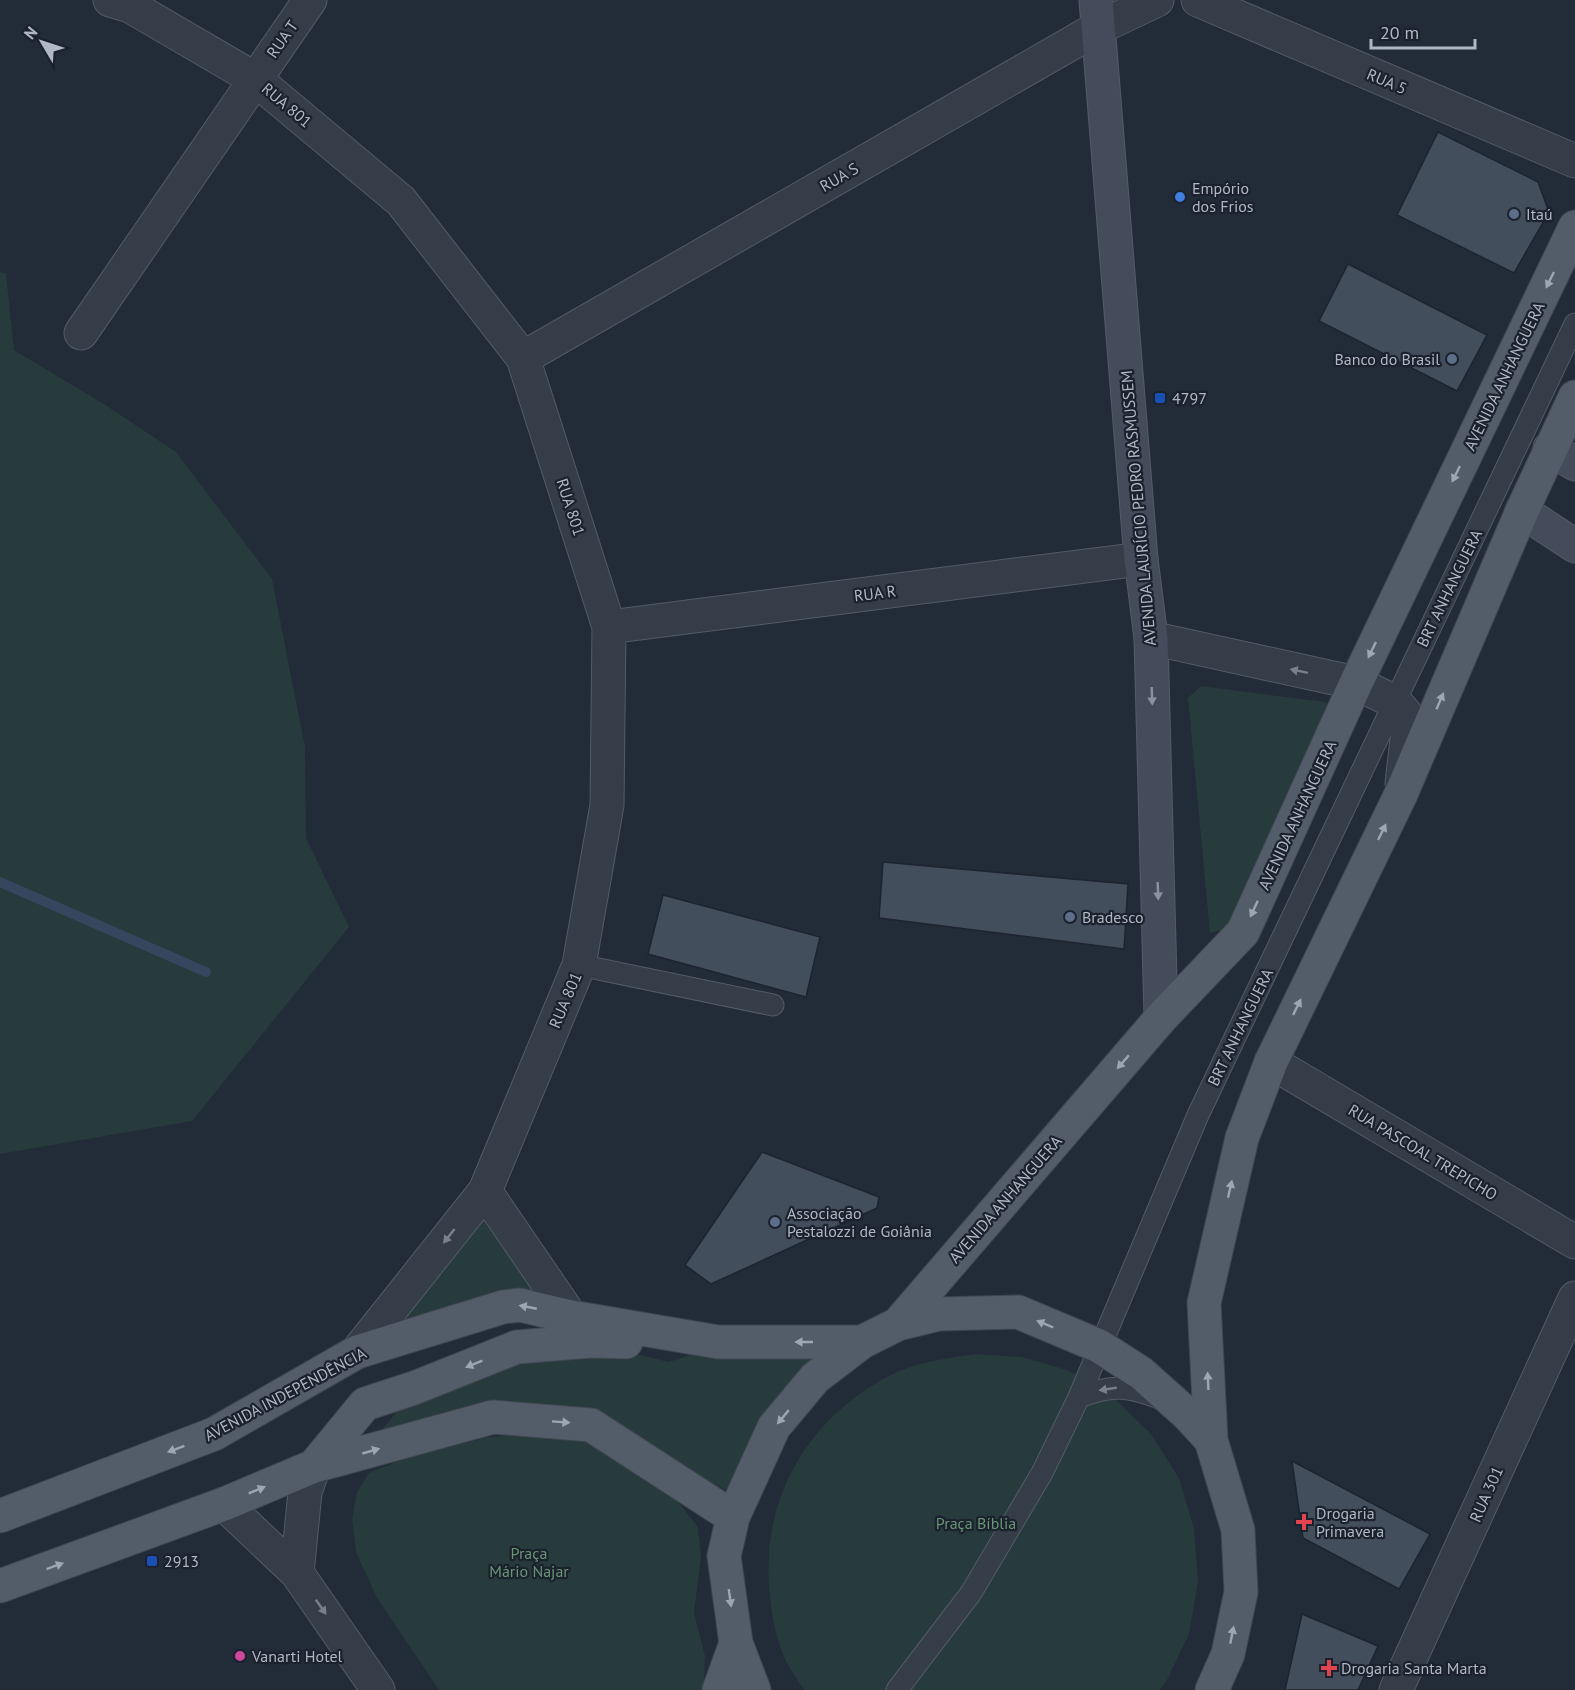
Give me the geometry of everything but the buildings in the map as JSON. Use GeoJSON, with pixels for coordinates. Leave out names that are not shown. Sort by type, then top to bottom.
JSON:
{"type":"FeatureCollection","features":[{"type":"Feature","properties":{"kind":"main road","name":"AVENIDA ANHANGUERA"},"geometry":{"type":"LineString","coordinates":[[898,1324],[1161,1018],[1243,932],[1356,683],[1575,227]]}},
{"type":"Feature","properties":{"kind":"main road"},"geometry":{"type":"LineString","coordinates":[[1212,1690],[1228,1654],[1241,1592],[1238,1530],[1211,1440],[1204,1304],[1242,1138],[1271,1062],[1401,794],[1522,511],[1563,456],[1575,397]]}},
{"type":"Feature","properties":{"kind":"main road","name":"AVENIDA INDEPENDÊNCIA"},"geometry":{"type":"LineString","coordinates":[[0,1516],[214,1434],[357,1352],[503,1307],[520,1305],[571,1317],[718,1342],[862,1342]]}},
{"type":"Feature","properties":{"kind":"main road"},"geometry":{"type":"LineString","coordinates":[[754,1690],[736,1643],[724,1556],[733,1517],[774,1427],[815,1378],[862,1342],[898,1324],[939,1314],[1018,1312],[1099,1346],[1141,1373],[1211,1440]]}},
{"type":"Feature","properties":{"kind":"main road"},"geometry":{"type":"LineString","coordinates":[[314,1466],[365,1404],[414,1388],[517,1347],[591,1341],[718,1342]]}},
{"type":"Feature","properties":{"kind":"main road"},"geometry":{"type":"LineString","coordinates":[[0,1586],[224,1504],[314,1466],[493,1417],[591,1425],[733,1517]]}},
{"type":"Feature","properties":{"kind":"main road"},"geometry":{"type":"LineString","coordinates":[[719,1690],[736,1643]]}},
{"type":"Feature","properties":{"kind":"street","name":"RUA 801"},"geometry":{"type":"LineString","coordinates":[[110,0],[130,6],[255,79],[400,201],[523,358],[609,627],[607,805],[579,965],[485,1191],[357,1352]]}},
{"type":"Feature","properties":{"kind":"street","name":"RUA T"},"geometry":{"type":"LineString","coordinates":[[81,333],[310,0]]}},
{"type":"Feature","properties":{"kind":"street","name":"RUA S"},"geometry":{"type":"LineString","coordinates":[[523,358],[1097,14],[1157,0]]}},
{"type":"Feature","properties":{"kind":"street","name":"RUA 5"},"geometry":{"type":"LineString","coordinates":[[1198,0],[1575,161]]}},
{"type":"Feature","properties":{"kind":"street","name":"AVENIDA LAURÍCIO PEDRO RASMUSSEM"},"geometry":{"type":"LineString","coordinates":[[1097,14],[1141,559],[1150,638],[1161,1018]]}},
{"type":"Feature","properties":{"kind":"street"},"geometry":{"type":"LineString","coordinates":[[1522,511],[1575,546]]}},
{"type":"Feature","properties":{"kind":"street","name":"RUA R"},"geometry":{"type":"LineString","coordinates":[[609,627],[1141,559]]}},
{"type":"Feature","properties":{"kind":"street"},"geometry":{"type":"LineString","coordinates":[[1150,638],[1356,683],[1395,702],[1406,712],[1408,731],[1401,794]]}},
{"type":"Feature","properties":{"kind":"street","name":"RUA PASCOAL TREPICHO"},"geometry":{"type":"LineString","coordinates":[[1271,1062],[1575,1242]]}},
{"type":"Feature","properties":{"kind":"street"},"geometry":{"type":"LineString","coordinates":[[485,1191],[571,1317]]}},
{"type":"Feature","properties":{"kind":"street","name":"RUA 301"},"geometry":{"type":"LineString","coordinates":[[1396,1690],[1575,1298]]}},
{"type":"Feature","properties":{"kind":"street"},"geometry":{"type":"LineString","coordinates":[[297,1573],[305,1492],[314,1466]]}},
{"type":"Feature","properties":{"kind":"street"},"geometry":{"type":"LineString","coordinates":[[224,1504],[297,1573],[378,1690]]}},
{"type":"Feature","properties":{"kind":"lane","name":"BRT ANHANGUERA"},"geometry":{"type":"LineString","coordinates":[[897,1690],[971,1593],[1042,1473],[1079,1397],[1198,1115],[1575,324]]}},
{"type":"Feature","properties":{"kind":"lane","name":"BRT ANHANGUERA"},"geometry":{"type":"LineString","coordinates":[[1562,351],[1575,330]]}},
{"type":"Feature","properties":{"kind":"lane"},"geometry":{"type":"LineString","coordinates":[[579,965],[773,1005]]}},
{"type":"Feature","properties":{"kind":"lane"},"geometry":{"type":"LineString","coordinates":[[1079,1397],[1094,1391],[1117,1387],[1139,1391],[1177,1405]]}},
{"type":"Feature","properties":{"kind":"green space"},"geometry":{"type":"Polygon","coordinates":[[[0,272],[6,273],[14,350],[104,404],[176,452],[272,579],[305,747],[306,838],[349,927],[192,1121],[0,1154],[0,272]]]}},
{"type":"Feature","properties":{"kind":"green space"},"geometry":{"type":"Polygon","coordinates":[[[1201,686],[1325,702],[1332,708],[1237,910],[1225,929],[1210,933],[1188,698],[1201,686]]]}},
{"type":"Feature","properties":{"kind":"green space"},"geometry":{"type":"Polygon","coordinates":[[[485,1211],[542,1290],[511,1293],[378,1339],[485,1211]]]}},
{"type":"Feature","properties":{"kind":"green space"},"geometry":{"type":"Polygon","coordinates":[[[590,1343],[669,1362],[720,1345],[858,1344],[732,1493],[594,1422],[368,1447],[412,1393],[590,1343]]]}},
{"type":"Feature","properties":{"kind":"green space","name":"Praça Bíblia"},"geometry":{"type":"Polygon","coordinates":[[[975,1354],[1022,1357],[1067,1370],[1098,1385],[1151,1434],[1179,1478],[1194,1529],[1198,1582],[1189,1634],[1160,1690],[804,1690],[787,1663],[780,1647],[774,1622],[768,1563],[772,1530],[780,1499],[792,1470],[809,1443],[830,1419],[883,1379],[916,1365],[975,1354]]]}},
{"type":"Feature","properties":{"kind":"green space","name":"Praça Mário Najar"},"geometry":{"type":"Polygon","coordinates":[[[587,1436],[671,1493],[698,1527],[701,1557],[694,1613],[705,1656],[704,1685],[701,1690],[439,1690],[377,1598],[356,1552],[352,1518],[357,1492],[369,1473],[401,1460],[488,1437],[587,1436]]]}},
{"type":"Feature","properties":{"kind":"waterway"},"geometry":{"type":"LineString","coordinates":[[0,882],[206,972]]}},
{"type":"Feature","properties":{"kind":"place","name":"Empório dos Frios"},"geometry":{"type":"Point","coordinates":[1180,197]}},
{"type":"Feature","properties":{"kind":"place","name":"Itaú"},"geometry":{"type":"Point","coordinates":[1514,214]}},
{"type":"Feature","properties":{"kind":"place","name":"Banco do Brasil"},"geometry":{"type":"Point","coordinates":[1452,359]}},
{"type":"Feature","properties":{"kind":"place","name":"4797"},"geometry":{"type":"Point","coordinates":[1160,398]}},
{"type":"Feature","properties":{"kind":"place","name":"Bradesco"},"geometry":{"type":"Point","coordinates":[1070,917]}},
{"type":"Feature","properties":{"kind":"place","name":"Associação Pestalozzi de Goiânia"},"geometry":{"type":"Point","coordinates":[775,1222]}},
{"type":"Feature","properties":{"kind":"place","name":"Drogaria Primavera"},"geometry":{"type":"Point","coordinates":[1304,1522]}},
{"type":"Feature","properties":{"kind":"place","name":"2913"},"geometry":{"type":"Point","coordinates":[152,1561]}},
{"type":"Feature","properties":{"kind":"place","name":"Vanarti Hotel"},"geometry":{"type":"Point","coordinates":[240,1656]}},
{"type":"Feature","properties":{"kind":"place","name":"Drogaria Santa Marta"},"geometry":{"type":"Point","coordinates":[1329,1668]}}]}
